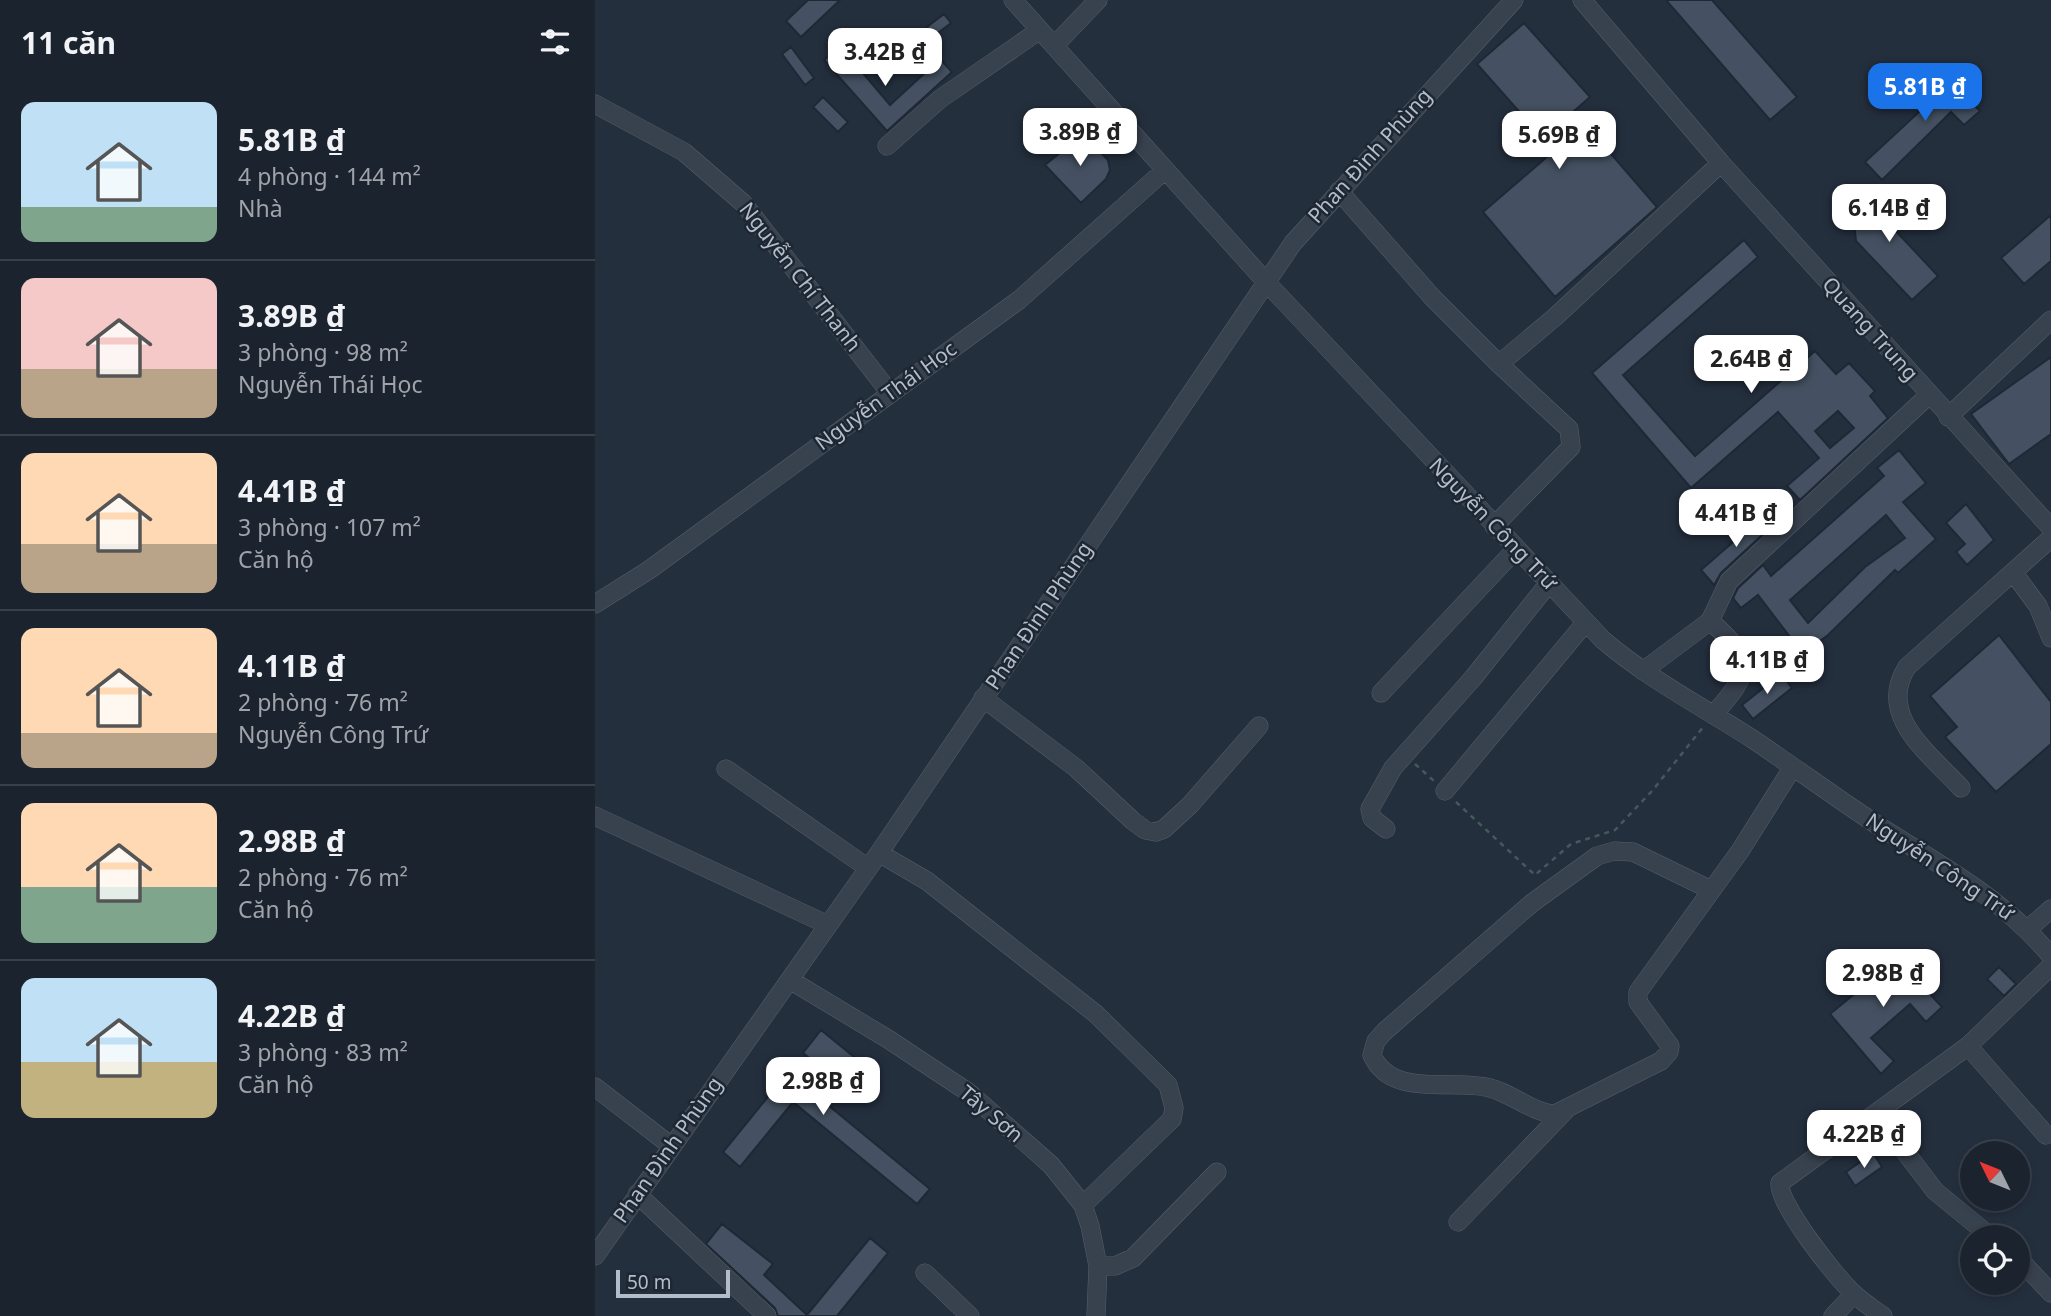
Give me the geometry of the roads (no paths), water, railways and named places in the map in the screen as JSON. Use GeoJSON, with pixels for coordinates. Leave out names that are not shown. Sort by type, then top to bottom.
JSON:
{"type":"FeatureCollection","features":[{"type":"Feature","properties":{"kind":"street","name":"Nguyễn Công Trứ"},"geometry":{"type":"LineString","coordinates":[[1013,0],[1266,282],[1586,622],[1643,671],[1987,893],[2028,929],[2051,956]]}},
{"type":"Feature","properties":{"kind":"street"},"geometry":{"type":"LineString","coordinates":[[1054,46],[1098,0]]}},
{"type":"Feature","properties":{"kind":"street","name":"Phan Đình Phùng"},"geometry":{"type":"LineString","coordinates":[[597,1247],[879,853],[1293,243],[1514,0]]}},
{"type":"Feature","properties":{"kind":"street","name":"Quang Trung"},"geometry":{"type":"LineString","coordinates":[[1582,0],[1721,163],[2051,528]]}},
{"type":"Feature","properties":{"kind":"street"},"geometry":{"type":"LineString","coordinates":[[887,146],[940,99],[1040,30]]}},
{"type":"Feature","properties":{"kind":"street","name":"Nguyễn Chí Thanh"},"geometry":{"type":"LineString","coordinates":[[595,104],[684,152],[743,203],[890,393]]}},
{"type":"Feature","properties":{"kind":"street"},"geometry":{"type":"LineString","coordinates":[[1499,364],[1555,317],[1721,163]]}},
{"type":"Feature","properties":{"kind":"street","name":"Nguyễn Thái Học"},"geometry":{"type":"LineString","coordinates":[[595,604],[649,570],[1019,300],[1164,171]]}},
{"type":"Feature","properties":{"kind":"street"},"geometry":{"type":"LineString","coordinates":[[1339,191],[1432,296],[1499,364],[1569,429],[1571,447],[1494,526]]}},
{"type":"Feature","properties":{"kind":"street"},"geometry":{"type":"LineString","coordinates":[[1948,417],[2051,320]]}},
{"type":"Feature","properties":{"kind":"street"},"geometry":{"type":"LineString","coordinates":[[1643,671],[1710,621],[1729,581],[1929,395]]}},
{"type":"Feature","properties":{"kind":"street"},"geometry":{"type":"LineString","coordinates":[[1961,788],[1906,726],[1896,703],[1898,682],[1907,667],[2051,538]]}},
{"type":"Feature","properties":{"kind":"street"},"geometry":{"type":"LineString","coordinates":[[1381,693],[1516,549]]}},
{"type":"Feature","properties":{"kind":"street"},"geometry":{"type":"LineString","coordinates":[[2013,572],[2038,606],[2051,638]]}},
{"type":"Feature","properties":{"kind":"street"},"geometry":{"type":"LineString","coordinates":[[1386,829],[1372,818],[1370,809],[1393,768],[1473,678],[1549,583]]}},
{"type":"Feature","properties":{"kind":"street"},"geometry":{"type":"LineString","coordinates":[[1710,621],[1731,640],[1742,655],[1742,675],[1735,690],[1713,715]]}},
{"type":"Feature","properties":{"kind":"street"},"geometry":{"type":"LineString","coordinates":[[1444,791],[1586,622]]}},
{"type":"Feature","properties":{"kind":"street"},"geometry":{"type":"LineString","coordinates":[[983,698],[1076,768],[1132,821],[1146,830],[1156,832],[1164,829],[1190,805],[1259,726]]}},
{"type":"Feature","properties":{"kind":"street"},"geometry":{"type":"LineString","coordinates":[[1458,1222],[1565,1111],[1661,1061],[1669,1052],[1667,1040],[1638,1002],[1638,992],[1740,851],[1793,767]]}},
{"type":"Feature","properties":{"kind":"street"},"geometry":{"type":"LineString","coordinates":[[726,769],[868,868]]}},
{"type":"Feature","properties":{"kind":"street"},"geometry":{"type":"LineString","coordinates":[[595,816],[828,925]]}},
{"type":"Feature","properties":{"kind":"street"},"geometry":{"type":"LineString","coordinates":[[1565,1111],[1542,1114],[1511,1094],[1486,1087],[1400,1080],[1376,1065],[1371,1055],[1376,1041],[1385,1031],[1532,903],[1597,856],[1614,850],[1633,852],[1711,890]]}},
{"type":"Feature","properties":{"kind":"street"},"geometry":{"type":"LineString","coordinates":[[879,853],[927,881],[1072,994],[1168,1085],[1174,1108],[1172,1119],[1083,1205]]}},
{"type":"Feature","properties":{"kind":"street"},"geometry":{"type":"LineString","coordinates":[[2028,929],[2051,909]]}},
{"type":"Feature","properties":{"kind":"street"},"geometry":{"type":"LineString","coordinates":[[1882,1316],[1854,1294],[1798,1223],[1779,1186],[1782,1181],[1877,1115],[1968,1046],[2051,966]]}},
{"type":"Feature","properties":{"kind":"street","name":"Tây Sơn"},"geometry":{"type":"LineString","coordinates":[[790,980],[888,1039],[968,1093],[1051,1165],[1083,1205],[1097,1251],[1096,1316]]}},
{"type":"Feature","properties":{"kind":"street"},"geometry":{"type":"LineString","coordinates":[[1968,1046],[2046,1135]]}},
{"type":"Feature","properties":{"kind":"street"},"geometry":{"type":"LineString","coordinates":[[595,1087],[670,1145]]}},
{"type":"Feature","properties":{"kind":"street"},"geometry":{"type":"LineString","coordinates":[[1877,1115],[1935,1191],[1976,1225]]}},
{"type":"Feature","properties":{"kind":"street"},"geometry":{"type":"LineString","coordinates":[[1098,1266],[1115,1266],[1133,1258],[1217,1172]]}},
{"type":"Feature","properties":{"kind":"street"},"geometry":{"type":"LineString","coordinates":[[637,1194],[767,1316]]}},
{"type":"Feature","properties":{"kind":"street"},"geometry":{"type":"LineString","coordinates":[[2030,1271],[2051,1293]]}},
{"type":"Feature","properties":{"kind":"street"},"geometry":{"type":"LineString","coordinates":[[925,1273],[970,1316]]}},
{"type":"Feature","properties":{"kind":"street"},"geometry":{"type":"LineString","coordinates":[[1833,1316],[1854,1294]]}}]}
